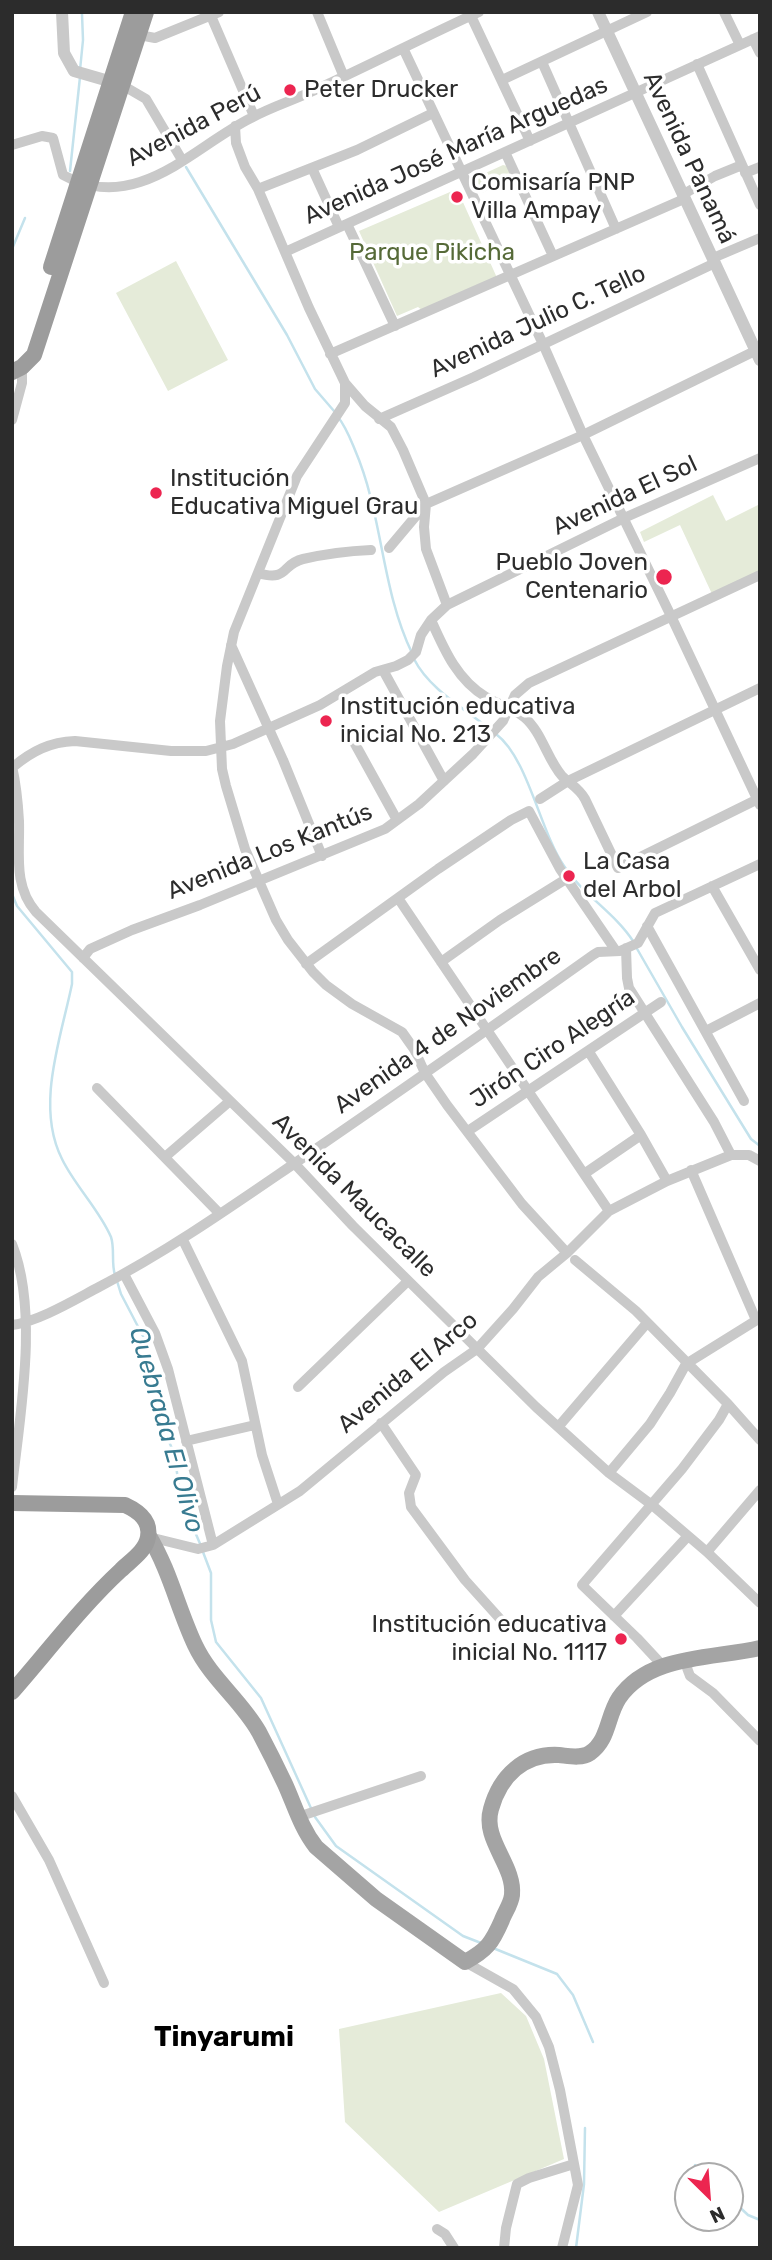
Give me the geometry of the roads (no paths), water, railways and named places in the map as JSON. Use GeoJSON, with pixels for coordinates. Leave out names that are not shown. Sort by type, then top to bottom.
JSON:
{"type":"FeatureCollection","features":[{"type":"Feature","properties":{"kind":"highway"},"geometry":{"type":"LineString","coordinates":[[133,12],[133,33]]}},
{"type":"Feature","properties":{"kind":"highway"},"geometry":{"type":"LineString","coordinates":[[17,370],[34,355],[82,185],[133,33],[146,12]]}},
{"type":"Feature","properties":{"kind":"highway"},"geometry":{"type":"LineString","coordinates":[[12,1503],[125,1505],[139,1512],[147,1524],[149,1536],[144,1548],[102,1587],[12,1692]]}},
{"type":"Feature","properties":{"kind":"main road"},"geometry":{"type":"LineString","coordinates":[[149,1536],[167,1573],[195,1645],[220,1685],[240,1703],[259,1732],[308,1837],[322,1855],[393,1911],[465,1962],[489,1945],[511,1899],[510,1875],[494,1840],[489,1819],[494,1801],[508,1775],[524,1761],[536,1757],[583,1757],[591,1752],[603,1738],[611,1714],[624,1692],[645,1674],[663,1666],[689,1660],[760,1648]]}},
{"type":"Feature","properties":{"kind":"street"},"geometry":{"type":"LineString","coordinates":[[62,12],[64,53],[74,71],[116,83],[146,99],[182,160]]}},
{"type":"Feature","properties":{"kind":"street"},"geometry":{"type":"LineString","coordinates":[[317,12],[344,76]]}},
{"type":"Feature","properties":{"kind":"street","name":"Avenida Panamá"},"geometry":{"type":"LineString","coordinates":[[598,12],[758,353]]}},
{"type":"Feature","properties":{"kind":"street"},"geometry":{"type":"LineString","coordinates":[[502,80],[647,12]]}},
{"type":"Feature","properties":{"kind":"street"},"geometry":{"type":"LineString","coordinates":[[724,12],[740,45]]}},
{"type":"Feature","properties":{"kind":"street"},"geometry":{"type":"LineString","coordinates":[[133,33],[155,38],[215,14],[254,116]]}},
{"type":"Feature","properties":{"kind":"street"},"geometry":{"type":"LineString","coordinates":[[475,14],[530,141]]}},
{"type":"Feature","properties":{"kind":"street","name":"Avenida Perú"},"geometry":{"type":"LineString","coordinates":[[82,185],[120,186],[139,182],[182,160],[254,116],[475,14]]}},
{"type":"Feature","properties":{"kind":"street"},"geometry":{"type":"LineString","coordinates":[[756,37],[760,53]]}},
{"type":"Feature","properties":{"kind":"street","name":"Avenida José María Arguedas"},"geometry":{"type":"LineString","coordinates":[[285,252],[756,37]]}},
{"type":"Feature","properties":{"kind":"street"},"geometry":{"type":"LineString","coordinates":[[402,48],[543,344],[583,435],[759,801],[618,868],[585,799],[578,788],[556,767],[527,719],[477,691],[460,674],[448,657],[431,620]]}},
{"type":"Feature","properties":{"kind":"street"},"geometry":{"type":"LineString","coordinates":[[542,62],[615,229]]}},
{"type":"Feature","properties":{"kind":"street"},"geometry":{"type":"LineString","coordinates":[[697,64],[760,205]]}},
{"type":"Feature","properties":{"kind":"street"},"geometry":{"type":"LineString","coordinates":[[258,189],[357,150],[433,113]]}},
{"type":"Feature","properties":{"kind":"street"},"geometry":{"type":"LineString","coordinates":[[235,126],[234,134],[241,156],[330,354],[345,383],[379,419],[391,427],[426,504],[426,550],[447,605]]}},
{"type":"Feature","properties":{"kind":"street"},"geometry":{"type":"LineString","coordinates":[[12,145],[42,136],[53,138],[63,175],[82,185]]}},
{"type":"Feature","properties":{"kind":"street"},"geometry":{"type":"LineString","coordinates":[[505,152],[553,256]]}},
{"type":"Feature","properties":{"kind":"street"},"geometry":{"type":"LineString","coordinates":[[330,354],[615,229],[683,197],[715,176],[760,167]]}},
{"type":"Feature","properties":{"kind":"street"},"geometry":{"type":"LineString","coordinates":[[312,168],[395,326]]}},
{"type":"Feature","properties":{"kind":"street","name":"Avenida Julio C. Tello"},"geometry":{"type":"LineString","coordinates":[[379,419],[543,344],[760,237]]}},
{"type":"Feature","properties":{"kind":"street"},"geometry":{"type":"LineString","coordinates":[[389,548],[426,504],[583,435],[758,353]]}},
{"type":"Feature","properties":{"kind":"street"},"geometry":{"type":"LineString","coordinates":[[12,420],[22,383],[17,370]]}},
{"type":"Feature","properties":{"kind":"street"},"geometry":{"type":"LineString","coordinates":[[345,383],[345,403],[298,476],[231,644],[222,702],[222,769],[234,816],[259,881],[281,929],[306,964],[339,995],[402,1032],[436,1090],[522,1204],[571,1257],[647,1323],[760,1440]]}},
{"type":"Feature","properties":{"kind":"street","name":"Avenida El Sol"},"geometry":{"type":"LineString","coordinates":[[383,670],[412,656],[431,620],[447,605],[624,518],[760,457]]}},
{"type":"Feature","properties":{"kind":"street"},"geometry":{"type":"LineString","coordinates":[[258,573],[276,576],[298,560],[371,550]]}},
{"type":"Feature","properties":{"kind":"street","name":"Avenida Los Kantús"},"geometry":{"type":"LineString","coordinates":[[83,958],[90,949],[110,940],[374,835],[397,820],[444,780],[495,731],[515,695],[529,683],[760,575]]}},
{"type":"Feature","properties":{"kind":"street"},"geometry":{"type":"LineString","coordinates":[[231,644],[322,856]]}},
{"type":"Feature","properties":{"kind":"street"},"geometry":{"type":"LineString","coordinates":[[12,766],[36,750],[61,741],[172,751],[220,749],[320,705],[355,683],[383,670],[444,780]]}},
{"type":"Feature","properties":{"kind":"street"},"geometry":{"type":"LineString","coordinates":[[540,799],[568,781],[760,688]]}},
{"type":"Feature","properties":{"kind":"street"},"geometry":{"type":"LineString","coordinates":[[349,733],[397,820]]}},
{"type":"Feature","properties":{"kind":"street","name":"Avenida Maucacalle"},"geometry":{"type":"LineString","coordinates":[[12,766],[20,879],[25,898],[42,919],[294,1163],[353,1226],[477,1349],[609,1474],[652,1505],[707,1552],[760,1603]]}},
{"type":"Feature","properties":{"kind":"street"},"geometry":{"type":"LineString","coordinates":[[306,964],[497,829],[529,811],[566,879],[627,947]]}},
{"type":"Feature","properties":{"kind":"street"},"geometry":{"type":"LineString","coordinates":[[760,864],[655,913],[627,947],[626,978],[629,988],[701,1100],[731,1155],[750,1155],[760,1161]]}},
{"type":"Feature","properties":{"kind":"street"},"geometry":{"type":"LineString","coordinates":[[441,962],[500,920],[566,879]]}},
{"type":"Feature","properties":{"kind":"street"},"geometry":{"type":"LineString","coordinates":[[712,886],[760,970]]}},
{"type":"Feature","properties":{"kind":"street"},"geometry":{"type":"LineString","coordinates":[[398,898],[610,1212]]}},
{"type":"Feature","properties":{"kind":"street"},"geometry":{"type":"LineString","coordinates":[[647,926],[744,1101]]}},
{"type":"Feature","properties":{"kind":"street","name":"Avenida 4 de Noviembre"},"geometry":{"type":"LineString","coordinates":[[12,1325],[26,1322],[122,1276],[183,1240],[593,955],[627,947]]}},
{"type":"Feature","properties":{"kind":"street","name":"Jirón Ciro Alegría"},"geometry":{"type":"LineString","coordinates":[[468,1131],[661,1002]]}},
{"type":"Feature","properties":{"kind":"street"},"geometry":{"type":"LineString","coordinates":[[705,1031],[760,1003]]}},
{"type":"Feature","properties":{"kind":"street"},"geometry":{"type":"LineString","coordinates":[[589,1052],[642,1135],[667,1181]]}},
{"type":"Feature","properties":{"kind":"street"},"geometry":{"type":"LineString","coordinates":[[97,1088],[220,1214]]}},
{"type":"Feature","properties":{"kind":"street"},"geometry":{"type":"LineString","coordinates":[[165,1157],[230,1101]]}},
{"type":"Feature","properties":{"kind":"street"},"geometry":{"type":"LineString","coordinates":[[584,1174],[642,1135]]}},
{"type":"Feature","properties":{"kind":"street","name":"Avenida El Arco"},"geometry":{"type":"LineString","coordinates":[[206,1547],[300,1491],[444,1372],[477,1349],[538,1277],[571,1257],[610,1212],[667,1181],[731,1155]]}},
{"type":"Feature","properties":{"kind":"street"},"geometry":{"type":"LineString","coordinates":[[609,1474],[650,1424],[686,1364],[758,1319],[691,1170]]}},
{"type":"Feature","properties":{"kind":"street"},"geometry":{"type":"LineString","coordinates":[[183,1240],[242,1361],[262,1455],[278,1504]]}},
{"type":"Feature","properties":{"kind":"street"},"geometry":{"type":"LineString","coordinates":[[12,1244],[18,1259],[26,1322],[21,1408],[12,1487]]}},
{"type":"Feature","properties":{"kind":"street"},"geometry":{"type":"LineString","coordinates":[[122,1276],[155,1333],[164,1357],[186,1441],[206,1547],[149,1536]]}},
{"type":"Feature","properties":{"kind":"street"},"geometry":{"type":"LineString","coordinates":[[298,1388],[408,1281]]}},
{"type":"Feature","properties":{"kind":"street"},"geometry":{"type":"LineString","coordinates":[[12,1296],[24,1298]]}},
{"type":"Feature","properties":{"kind":"street"},"geometry":{"type":"LineString","coordinates":[[559,1426],[647,1323]]}},
{"type":"Feature","properties":{"kind":"street"},"geometry":{"type":"LineString","coordinates":[[663,1666],[582,1585],[652,1505],[719,1420],[728,1404]]}},
{"type":"Feature","properties":{"kind":"street"},"geometry":{"type":"LineString","coordinates":[[382,1423],[416,1475],[409,1493],[411,1507],[465,1580],[500,1620]]}},
{"type":"Feature","properties":{"kind":"street"},"geometry":{"type":"LineString","coordinates":[[186,1441],[255,1425]]}},
{"type":"Feature","properties":{"kind":"street"},"geometry":{"type":"LineString","coordinates":[[707,1552],[760,1490]]}},
{"type":"Feature","properties":{"kind":"street"},"geometry":{"type":"LineString","coordinates":[[614,1616],[688,1536]]}},
{"type":"Feature","properties":{"kind":"street"},"geometry":{"type":"LineString","coordinates":[[689,1660],[687,1668],[690,1676],[713,1693],[760,1741]]}},
{"type":"Feature","properties":{"kind":"street"},"geometry":{"type":"LineString","coordinates":[[298,1817],[421,1776]]}},
{"type":"Feature","properties":{"kind":"street"},"geometry":{"type":"LineString","coordinates":[[12,1796],[49,1860],[104,1983]]}},
{"type":"Feature","properties":{"kind":"street"},"geometry":{"type":"LineString","coordinates":[[465,1962],[513,1989],[536,2017],[549,2047],[578,2185],[562,2248]]}},
{"type":"Feature","properties":{"kind":"street"},"geometry":{"type":"LineString","coordinates":[[504,2248],[517,2185],[529,2178],[574,2164]]}},
{"type":"Feature","properties":{"kind":"street"},"geometry":{"type":"LineString","coordinates":[[437,2230],[445,2234],[454,2248]]}},
{"type":"Feature","properties":{"kind":"waterway","name":"Quebrada El Olivo"},"geometry":{"type":"LineString","coordinates":[[80,70],[82,14]]}},
{"type":"Feature","properties":{"kind":"waterway","name":"Quebrada El Olivo"},"geometry":{"type":"LineString","coordinates":[[70,171],[80,77]]}},
{"type":"Feature","properties":{"kind":"waterway"},"geometry":{"type":"LineString","coordinates":[[186,167],[287,335],[315,389],[334,411]]}},
{"type":"Feature","properties":{"kind":"waterway","name":"Quebrada El Olivo"},"geometry":{"type":"LineString","coordinates":[[12,249],[25,218]]}},
{"type":"Feature","properties":{"kind":"waterway"},"geometry":{"type":"LineString","coordinates":[[338,417],[350,437],[364,475],[394,603],[412,653]]}},
{"type":"Feature","properties":{"kind":"waterway"},"geometry":{"type":"LineString","coordinates":[[414,659],[438,689],[491,730]]}},
{"type":"Feature","properties":{"kind":"waterway"},"geometry":{"type":"LineString","coordinates":[[496,734],[517,760],[564,866],[633,941]]}},
{"type":"Feature","properties":{"kind":"waterway","name":"Quebrada El Olivo"},"geometry":{"type":"LineString","coordinates":[[12,894],[17,906],[72,972],[72,984],[53,1072],[51,1117],[54,1138],[62,1159],[111,1237],[115,1275]]}},
{"type":"Feature","properties":{"kind":"waterway"},"geometry":{"type":"LineString","coordinates":[[636,947],[751,1139],[760,1146]]}},
{"type":"Feature","properties":{"kind":"waterway","name":"Quebrada El Olivo"},"geometry":{"type":"LineString","coordinates":[[117,1281],[145,1340],[159,1419],[174,1453],[181,1499],[201,1546]]}},
{"type":"Feature","properties":{"kind":"waterway","name":"Quebrada El Olivo"},"geometry":{"type":"LineString","coordinates":[[203,1552],[211,1573],[211,1620],[216,1642],[261,1698],[315,1817],[336,1846],[463,1936],[481,1943]]}},
{"type":"Feature","properties":{"kind":"waterway","name":"Quebrada El Olivo"},"geometry":{"type":"LineString","coordinates":[[493,1948],[557,1974],[573,1995],[593,2042]]}},
{"type":"Feature","properties":{"kind":"waterway"},"geometry":{"type":"LineString","coordinates":[[576,2248],[584,2184],[585,2128]]}},
{"type":"Feature","properties":{"kind":"waterway","name":"Quebrada El Olivo"},"geometry":{"type":"LineString","coordinates":[[744,2211],[760,2220]]}},
{"type":"Feature","properties":{"kind":"place","name":"Peter Drucker"},"geometry":{"type":"Point","coordinates":[290,90]}},
{"type":"Feature","properties":{"kind":"place","name":"Comisaría PNP Villa Ampay"},"geometry":{"type":"Point","coordinates":[457,197]}},
{"type":"Feature","properties":{"kind":"place","name":"Institución Educativa Miguel Grau"},"geometry":{"type":"Point","coordinates":[156,493]}},
{"type":"Feature","properties":{"kind":"place","name":"Pueblo Joven Centenario"},"geometry":{"type":"Point","coordinates":[664,577]}},
{"type":"Feature","properties":{"kind":"place","name":"Institución educativa inicial No. 213"},"geometry":{"type":"Point","coordinates":[326,721]}},
{"type":"Feature","properties":{"kind":"place","name":"La Casa del Arbol"},"geometry":{"type":"Point","coordinates":[569,876]}},
{"type":"Feature","properties":{"kind":"place","name":"Institución educativa inicial No. 1117"},"geometry":{"type":"Point","coordinates":[621,1639]}},
{"type":"Feature","properties":{"kind":"district","name":"Tinyarumi"},"geometry":{"type":"Point","coordinates":[224,2038]}},
{"type":"Feature","properties":{"kind":"park label","name":"Parque Pikicha"},"geometry":{"type":"Point","coordinates":[432,253]}}]}
